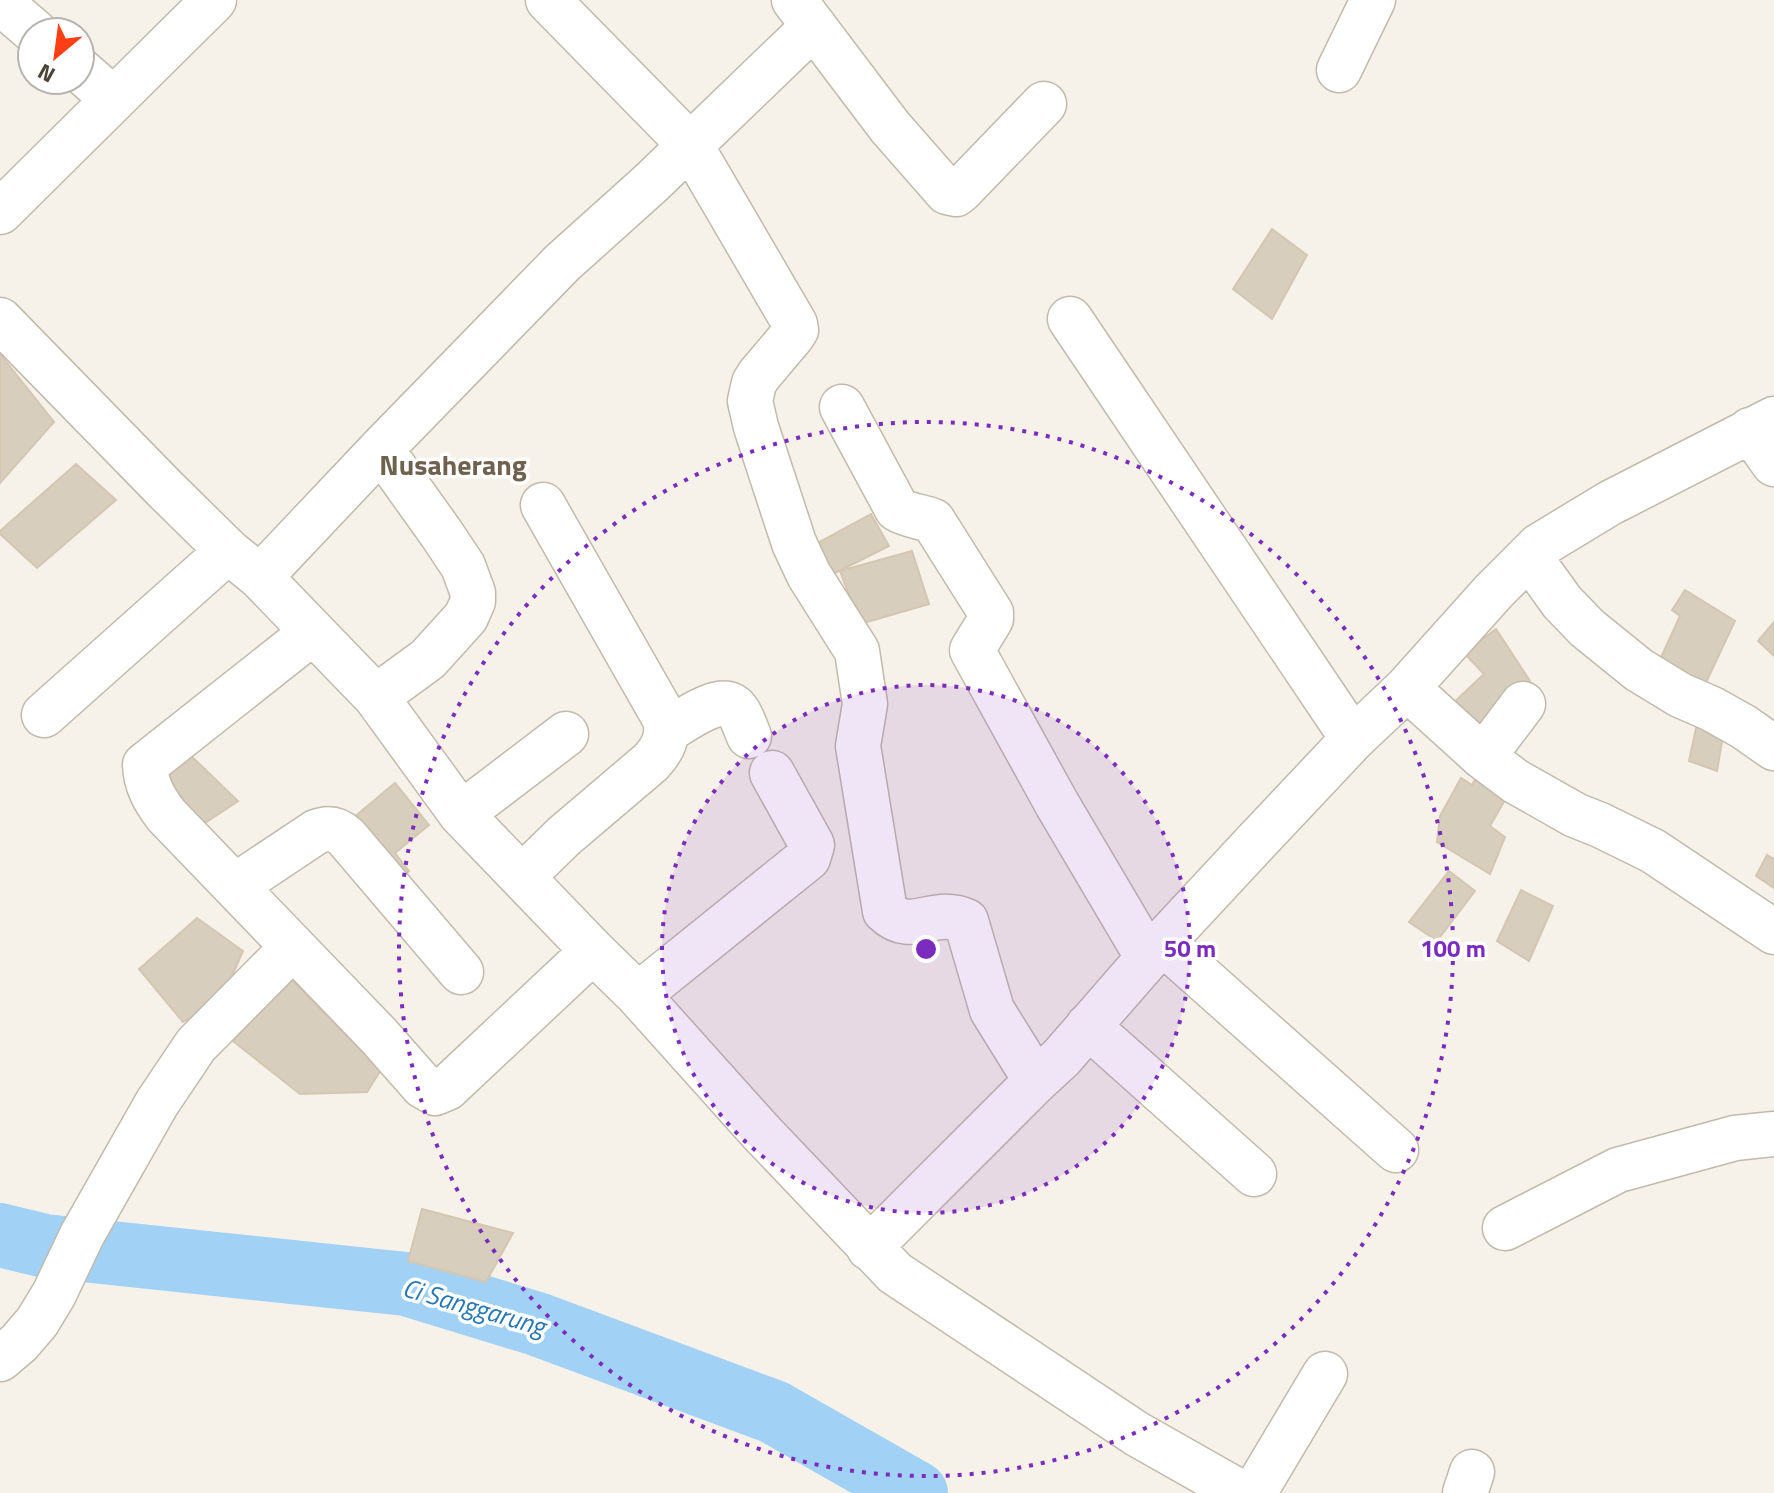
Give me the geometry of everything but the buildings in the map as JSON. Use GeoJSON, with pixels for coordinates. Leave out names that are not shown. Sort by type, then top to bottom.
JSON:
{"type":"FeatureCollection","features":[{"type":"Feature","properties":{"kind":"street"},"geometry":{"type":"LineString","coordinates":[[0,212],[214,0]]}},
{"type":"Feature","properties":{"kind":"street"},"geometry":{"type":"LineString","coordinates":[[548,0],[691,146],[795,324],[796,330],[792,336],[754,383],[750,401],[794,543],[809,575],[857,651],[865,704],[858,746],[885,911],[902,922],[944,915],[966,921],[992,1010],[1036,1081]]}},
{"type":"Feature","properties":{"kind":"street"},"geometry":{"type":"LineString","coordinates":[[1339,70],[1373,0]]}},
{"type":"Feature","properties":{"kind":"street"},"geometry":{"type":"LineString","coordinates":[[0,2],[16,16]]}},
{"type":"Feature","properties":{"kind":"street"},"geometry":{"type":"LineString","coordinates":[[44,715],[244,564],[381,449],[562,263],[691,146],[804,13],[890,127],[947,192],[956,194],[961,190],[1044,104]]}},
{"type":"Feature","properties":{"kind":"street"},"geometry":{"type":"LineString","coordinates":[[96,84],[113,99]]}},
{"type":"Feature","properties":{"kind":"street"},"geometry":{"type":"LineString","coordinates":[[1070,319],[1353,739]]}},
{"type":"Feature","properties":{"kind":"street"},"geometry":{"type":"LineString","coordinates":[[0,320],[165,489],[376,697],[461,814],[638,995],[760,1131],[895,1273],[1137,1434],[1241,1493]]}},
{"type":"Feature","properties":{"kind":"street"},"geometry":{"type":"LineString","coordinates":[[842,407],[897,509],[906,515],[933,521],[991,613],[991,619],[972,650],[1057,804],[1155,950],[1396,1150]]}},
{"type":"Feature","properties":{"kind":"street"},"geometry":{"type":"LineString","coordinates":[[869,1248],[1061,1058],[1155,950],[1539,546],[1610,503],[1766,438]]}},
{"type":"Feature","properties":{"kind":"street"},"geometry":{"type":"LineString","coordinates":[[376,697],[428,659],[466,617],[473,601],[463,566],[381,449]]}},
{"type":"Feature","properties":{"kind":"street"},"geometry":{"type":"LineString","coordinates":[[523,876],[564,836],[651,762],[659,753],[668,730],[665,719],[543,505]]}},
{"type":"Feature","properties":{"kind":"street"},"geometry":{"type":"LineString","coordinates":[[1529,556],[1562,602],[1587,628],[1639,670],[1680,695],[1744,727],[1774,748]]}},
{"type":"Feature","properties":{"kind":"street"},"geometry":{"type":"LineString","coordinates":[[313,632],[145,765],[155,800],[166,815],[379,1036],[423,1086],[435,1093],[447,1088],[593,951]]}},
{"type":"Feature","properties":{"kind":"street"},"geometry":{"type":"LineString","coordinates":[[1407,688],[1483,757],[1515,781],[1575,815],[1653,851],[1774,932]]}},
{"type":"Feature","properties":{"kind":"street"},"geometry":{"type":"LineString","coordinates":[[668,730],[718,703],[736,708],[749,736]]}},
{"type":"Feature","properties":{"kind":"street"},"geometry":{"type":"LineString","coordinates":[[1483,757],[1523,704]]}},
{"type":"Feature","properties":{"kind":"street"},"geometry":{"type":"LineString","coordinates":[[461,814],[566,734]]}},
{"type":"Feature","properties":{"kind":"street"},"geometry":{"type":"LineString","coordinates":[[638,995],[808,858],[812,845],[772,773]]}},
{"type":"Feature","properties":{"kind":"street"},"geometry":{"type":"LineString","coordinates":[[235,886],[316,832],[324,828],[336,830],[346,837],[461,972]]}},
{"type":"Feature","properties":{"kind":"street"},"geometry":{"type":"LineString","coordinates":[[0,1359],[29,1332],[54,1294],[82,1235],[157,1103],[196,1045],[293,947]]}},
{"type":"Feature","properties":{"kind":"street"},"geometry":{"type":"LineString","coordinates":[[1088,1026],[1254,1174]]}},
{"type":"Feature","properties":{"kind":"street"},"geometry":{"type":"LineString","coordinates":[[1505,1228],[1618,1170],[1735,1138],[1774,1134]]}},
{"type":"Feature","properties":{"kind":"street"},"geometry":{"type":"LineString","coordinates":[[1254,1493],[1325,1374]]}},
{"type":"Feature","properties":{"kind":"waterway","name":"Ci Sanggarung"},"geometry":{"type":"LineString","coordinates":[[0,1235],[45,1246],[406,1284],[537,1324],[774,1412],[916,1493]]}},
{"type":"Feature","properties":{"kind":"district","name":"Nusaherang"},"geometry":{"type":"Point","coordinates":[453,465]}}]}
